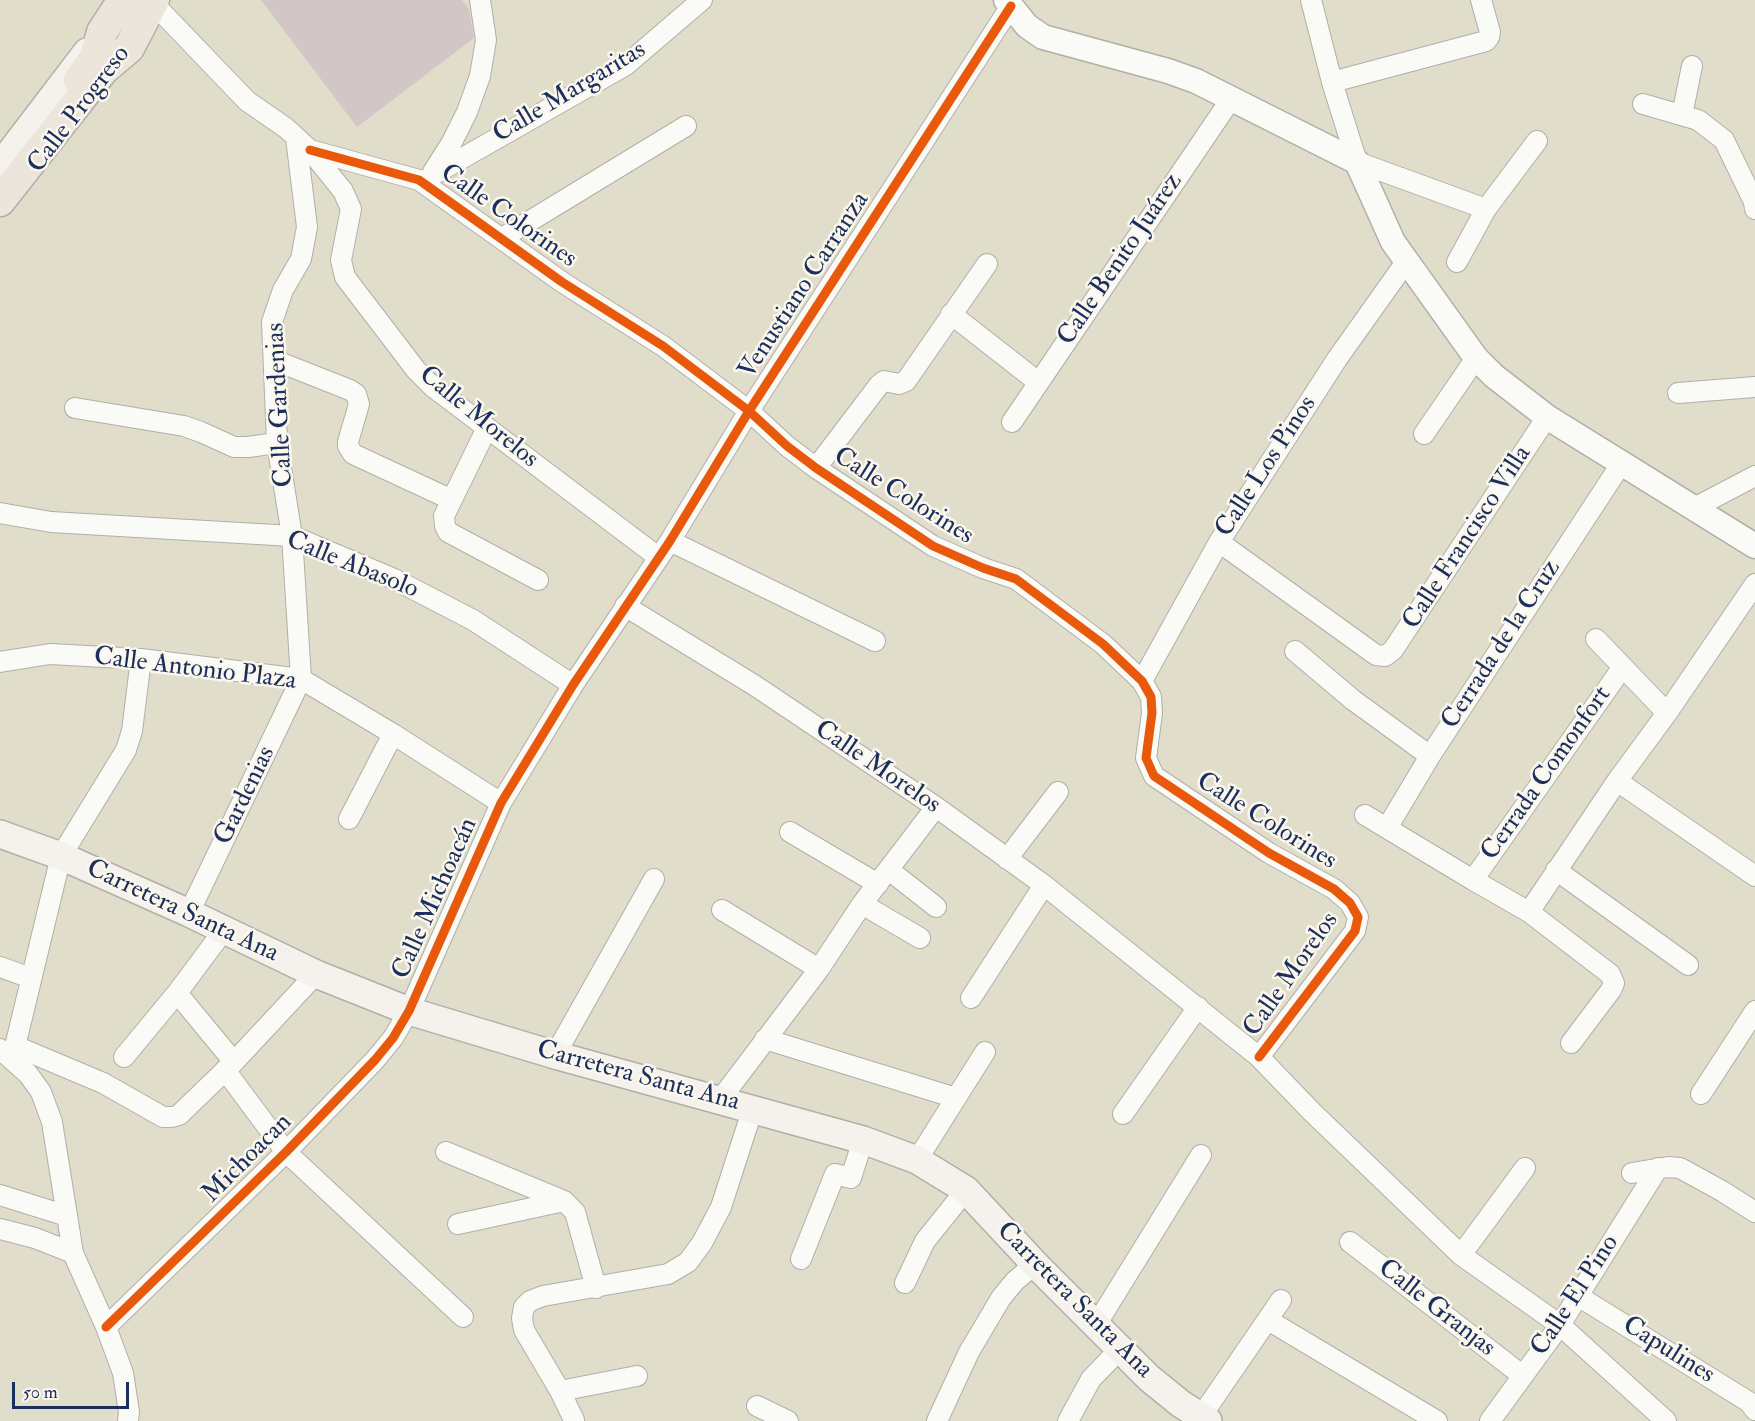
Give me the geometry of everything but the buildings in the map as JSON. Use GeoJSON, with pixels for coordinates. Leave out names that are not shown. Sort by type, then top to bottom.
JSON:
{"type":"FeatureCollection","features":[{"type":"Feature","properties":{"kind":"main road","name":"Calle Progreso"},"geometry":{"type":"LineString","coordinates":[[0,166],[102,32],[123,0]]}},
{"type":"Feature","properties":{"kind":"main road","name":"Calle Progreso"},"geometry":{"type":"LineString","coordinates":[[0,216],[115,70],[154,2]]}},
{"type":"Feature","properties":{"kind":"main road"},"geometry":{"type":"LineString","coordinates":[[0,183],[95,57],[102,32]]}},
{"type":"Feature","properties":{"kind":"main road"},"geometry":{"type":"LineString","coordinates":[[0,201],[103,70],[129,48]]}},
{"type":"Feature","properties":{"kind":"main road","name":"Carretera Santa Ana"},"geometry":{"type":"LineString","coordinates":[[0,834],[61,856],[189,913],[316,974],[409,1011],[555,1055],[863,1140],[917,1160],[966,1190],[1035,1264],[1120,1349],[1181,1404],[1202,1419]]}},
{"type":"Feature","properties":{"kind":"street"},"geometry":{"type":"LineString","coordinates":[[425,178],[457,132],[480,76],[486,40],[480,0]]}},
{"type":"Feature","properties":{"kind":"street","name":"Calle Margaritas"},"geometry":{"type":"LineString","coordinates":[[425,178],[626,65],[702,0]]}},
{"type":"Feature","properties":{"kind":"street"},"geometry":{"type":"LineString","coordinates":[[1311,0],[1332,82],[1357,162],[1393,242],[1476,358],[1494,376],[1547,417],[1755,546]]}},
{"type":"Feature","properties":{"kind":"street"},"geometry":{"type":"LineString","coordinates":[[1332,82],[1486,40],[1490,37],[1490,27],[1480,0]]}},
{"type":"Feature","properties":{"kind":"street","name":"Calle Morelos"},"geometry":{"type":"LineString","coordinates":[[154,2],[247,101],[286,128],[303,144],[343,192],[351,209],[341,260],[345,277],[416,370],[433,387],[658,557]]}},
{"type":"Feature","properties":{"kind":"street"},"geometry":{"type":"LineString","coordinates":[[1009,3],[1027,26],[1043,37],[1168,71],[1196,81],[1357,162],[1486,209]]}},
{"type":"Feature","properties":{"kind":"street","name":"Venustiano Carranza"},"geometry":{"type":"LineString","coordinates":[[501,803],[573,685],[670,541],[749,411],[1009,3]]}},
{"type":"Feature","properties":{"kind":"street"},"geometry":{"type":"LineString","coordinates":[[1682,115],[1692,66]]}},
{"type":"Feature","properties":{"kind":"street","name":"Calle Benito Juárez"},"geometry":{"type":"LineString","coordinates":[[1012,422],[1232,99]]}},
{"type":"Feature","properties":{"kind":"street"},"geometry":{"type":"LineString","coordinates":[[1642,104],[1698,120],[1724,140],[1755,202],[1755,209]]}},
{"type":"Feature","properties":{"kind":"street"},"geometry":{"type":"LineString","coordinates":[[502,238],[686,126]]}},
{"type":"Feature","properties":{"kind":"street"},"geometry":{"type":"LineString","coordinates":[[1458,262],[1486,209],[1537,141]]}},
{"type":"Feature","properties":{"kind":"street","name":"Calle Colorines"},"geometry":{"type":"LineString","coordinates":[[303,144],[425,178],[562,282],[663,346],[749,411],[787,446],[816,468],[933,546],[983,568],[1016,579],[1103,644],[1142,681],[1151,697],[1152,713],[1146,758],[1154,776],[1269,853],[1334,889],[1350,903],[1358,917]]}},
{"type":"Feature","properties":{"kind":"street","name":"Calle Gardenias"},"geometry":{"type":"LineString","coordinates":[[301,679],[292,536],[277,443],[272,322],[283,290],[301,259],[307,227],[303,144]]}},
{"type":"Feature","properties":{"kind":"street","name":"Calle Los Pinos"},"geometry":{"type":"LineString","coordinates":[[1142,681],[1219,542],[1337,359],[1406,262]]}},
{"type":"Feature","properties":{"kind":"street"},"geometry":{"type":"LineString","coordinates":[[816,468],[879,385],[884,381],[899,384],[906,381],[987,264]]}},
{"type":"Feature","properties":{"kind":"street"},"geometry":{"type":"LineString","coordinates":[[951,314],[1038,382]]}},
{"type":"Feature","properties":{"kind":"street"},"geometry":{"type":"LineString","coordinates":[[1424,434],[1476,358]]}},
{"type":"Feature","properties":{"kind":"street"},"geometry":{"type":"LineString","coordinates":[[274,360],[356,394],[359,404],[348,442],[353,454],[452,500]]}},
{"type":"Feature","properties":{"kind":"street"},"geometry":{"type":"LineString","coordinates":[[1678,393],[1755,387]]}},
{"type":"Feature","properties":{"kind":"street"},"geometry":{"type":"LineString","coordinates":[[75,408],[184,426],[234,447],[277,443]]}},
{"type":"Feature","properties":{"kind":"street","name":"Calle Francisco Villa"},"geometry":{"type":"LineString","coordinates":[[1219,542],[1376,655],[1385,656],[1394,650],[1547,417]]}},
{"type":"Feature","properties":{"kind":"street"},"geometry":{"type":"LineString","coordinates":[[487,428],[444,521],[448,532],[538,580]]}},
{"type":"Feature","properties":{"kind":"street","name":"Cerrada de la Cruz"},"geometry":{"type":"LineString","coordinates":[[1387,828],[1430,756],[1621,464]]}},
{"type":"Feature","properties":{"kind":"street"},"geometry":{"type":"LineString","coordinates":[[1695,507],[1755,476]]}},
{"type":"Feature","properties":{"kind":"street","name":"Calle Abasolo"},"geometry":{"type":"LineString","coordinates":[[0,513],[51,522],[292,536],[394,579],[473,620],[573,685]]}},
{"type":"Feature","properties":{"kind":"street"},"geometry":{"type":"LineString","coordinates":[[670,541],[875,641]]}},
{"type":"Feature","properties":{"kind":"street"},"geometry":{"type":"LineString","coordinates":[[1529,912],[1617,781],[1667,713],[1755,584]]}},
{"type":"Feature","properties":{"kind":"street","name":"Calle Morelos"},"geometry":{"type":"LineString","coordinates":[[625,606],[754,685],[936,807],[1044,885],[1259,1057],[1312,1112],[1461,1255],[1560,1325],[1666,1421]]}},
{"type":"Feature","properties":{"kind":"street"},"geometry":{"type":"LineString","coordinates":[[1596,639],[1667,713]]}},
{"type":"Feature","properties":{"kind":"street"},"geometry":{"type":"LineString","coordinates":[[1295,651],[1353,700],[1430,756]]}},
{"type":"Feature","properties":{"kind":"street","name":"Calle Antonio Plaza"},"geometry":{"type":"LineString","coordinates":[[0,662],[50,654],[141,659],[301,679],[501,803]]}},
{"type":"Feature","properties":{"kind":"street"},"geometry":{"type":"LineString","coordinates":[[9,1052],[31,978],[61,856],[126,750],[132,731],[141,659]]}},
{"type":"Feature","properties":{"kind":"street","name":"Cerrada Comonfort"},"geometry":{"type":"LineString","coordinates":[[1473,880],[1622,668]]}},
{"type":"Feature","properties":{"kind":"street","name":"Gardenias"},"geometry":{"type":"LineString","coordinates":[[189,913],[301,679]]}},
{"type":"Feature","properties":{"kind":"street"},"geometry":{"type":"LineString","coordinates":[[349,819],[393,734]]}},
{"type":"Feature","properties":{"kind":"street"},"geometry":{"type":"LineString","coordinates":[[1617,781],[1755,876]]}},
{"type":"Feature","properties":{"kind":"street"},"geometry":{"type":"LineString","coordinates":[[1007,859],[1058,792]]}},
{"type":"Feature","properties":{"kind":"street","name":"Calle Michoacán"},"geometry":{"type":"LineString","coordinates":[[409,1011],[501,803]]}},
{"type":"Feature","properties":{"kind":"street"},"geometry":{"type":"LineString","coordinates":[[720,1100],[819,969],[862,903],[936,807]]}},
{"type":"Feature","properties":{"kind":"street"},"geometry":{"type":"LineString","coordinates":[[1365,815],[1529,912],[1610,974],[1614,983],[1611,990],[1572,1043]]}},
{"type":"Feature","properties":{"kind":"street"},"geometry":{"type":"LineString","coordinates":[[790,832],[883,877],[936,907]]}},
{"type":"Feature","properties":{"kind":"street"},"geometry":{"type":"LineString","coordinates":[[1556,870],[1688,965]]}},
{"type":"Feature","properties":{"kind":"street"},"geometry":{"type":"LineString","coordinates":[[555,1055],[654,879]]}},
{"type":"Feature","properties":{"kind":"street"},"geometry":{"type":"LineString","coordinates":[[971,998],[1044,885]]}},
{"type":"Feature","properties":{"kind":"street"},"geometry":{"type":"LineString","coordinates":[[862,903],[920,938]]}},
{"type":"Feature","properties":{"kind":"street"},"geometry":{"type":"LineString","coordinates":[[722,910],[819,969]]}},
{"type":"Feature","properties":{"kind":"street","name":"Calle Morelos"},"geometry":{"type":"LineString","coordinates":[[1259,1057],[1355,931],[1358,917]]}},
{"type":"Feature","properties":{"kind":"street"},"geometry":{"type":"LineString","coordinates":[[124,1057],[177,993],[224,930]]}},
{"type":"Feature","properties":{"kind":"street"},"geometry":{"type":"LineString","coordinates":[[0,968],[31,978]]}},
{"type":"Feature","properties":{"kind":"street"},"geometry":{"type":"LineString","coordinates":[[9,1052],[103,1083],[163,1117],[180,1114],[316,974]]}},
{"type":"Feature","properties":{"kind":"street"},"geometry":{"type":"LineString","coordinates":[[177,993],[286,1152],[464,1317]]}},
{"type":"Feature","properties":{"kind":"street"},"geometry":{"type":"LineString","coordinates":[[1123,1114],[1198,1007]]}},
{"type":"Feature","properties":{"kind":"street","name":"Michoacan"},"geometry":{"type":"LineString","coordinates":[[106,1327],[286,1152],[375,1060],[393,1038],[409,1011]]}},
{"type":"Feature","properties":{"kind":"street"},"geometry":{"type":"LineString","coordinates":[[1701,1094],[1755,1011]]}},
{"type":"Feature","properties":{"kind":"street"},"geometry":{"type":"LineString","coordinates":[[765,1039],[956,1098]]}},
{"type":"Feature","properties":{"kind":"street"},"geometry":{"type":"LineString","coordinates":[[9,1052],[41,1092],[52,1122],[73,1253],[106,1327],[123,1373],[129,1412],[128,1421]]}},
{"type":"Feature","properties":{"kind":"street"},"geometry":{"type":"LineString","coordinates":[[917,1160],[985,1052]]}},
{"type":"Feature","properties":{"kind":"street"},"geometry":{"type":"LineString","coordinates":[[574,1420],[560,1391],[524,1330],[522,1318],[524,1307],[530,1301],[543,1296],[668,1274],[688,1262],[702,1244],[721,1207],[753,1108]]}},
{"type":"Feature","properties":{"kind":"street"},"geometry":{"type":"LineString","coordinates":[[801,1259],[835,1174],[852,1178],[863,1140]]}},
{"type":"Feature","properties":{"kind":"street"},"geometry":{"type":"LineString","coordinates":[[446,1152],[564,1201],[575,1212],[596,1288]]}},
{"type":"Feature","properties":{"kind":"street"},"geometry":{"type":"LineString","coordinates":[[1096,1325],[1201,1155]]}},
{"type":"Feature","properties":{"kind":"street"},"geometry":{"type":"LineString","coordinates":[[1461,1255],[1525,1168]]}},
{"type":"Feature","properties":{"kind":"street"},"geometry":{"type":"LineString","coordinates":[[1632,1173],[1658,1168],[1680,1168],[1755,1212]]}},
{"type":"Feature","properties":{"kind":"street","name":"Calle El Pino"},"geometry":{"type":"LineString","coordinates":[[1495,1419],[1560,1325],[1658,1168]]}},
{"type":"Feature","properties":{"kind":"street"},"geometry":{"type":"LineString","coordinates":[[905,1283],[925,1241],[966,1190]]}},
{"type":"Feature","properties":{"kind":"street"},"geometry":{"type":"LineString","coordinates":[[0,1195],[67,1216]]}},
{"type":"Feature","properties":{"kind":"street"},"geometry":{"type":"LineString","coordinates":[[458,1224],[564,1201]]}},
{"type":"Feature","properties":{"kind":"street"},"geometry":{"type":"LineString","coordinates":[[0,1229],[35,1238],[73,1253]]}},
{"type":"Feature","properties":{"kind":"street","name":"Calle Granjas"},"geometry":{"type":"LineString","coordinates":[[1350,1242],[1523,1376]]}},
{"type":"Feature","properties":{"kind":"street"},"geometry":{"type":"LineString","coordinates":[[937,1421],[969,1352],[1001,1298],[1015,1281],[1035,1264]]}},
{"type":"Feature","properties":{"kind":"street","name":"Capulines"},"geometry":{"type":"LineString","coordinates":[[1578,1296],[1749,1402],[1755,1410]]}},
{"type":"Feature","properties":{"kind":"street"},"geometry":{"type":"LineString","coordinates":[[1202,1419],[1281,1300]]}},
{"type":"Feature","properties":{"kind":"street"},"geometry":{"type":"LineString","coordinates":[[1268,1320],[1437,1421]]}},
{"type":"Feature","properties":{"kind":"street"},"geometry":{"type":"LineString","coordinates":[[1068,1421],[1091,1379],[1120,1349]]}},
{"type":"Feature","properties":{"kind":"street"},"geometry":{"type":"LineString","coordinates":[[560,1391],[637,1376]]}},
{"type":"Feature","properties":{"kind":"street"},"geometry":{"type":"LineString","coordinates":[[758,1406],[788,1421]]}},
{"type":"Feature","properties":{"kind":"cycle path"},"geometry":{"type":"LineString","coordinates":[[106,1327],[286,1152],[375,1060],[393,1038],[409,1011],[501,803],[573,685],[670,541],[749,411],[1011,6]]}},
{"type":"Feature","properties":{"kind":"cycle path"},"geometry":{"type":"LineString","coordinates":[[310,150],[419,180],[562,282],[663,346],[749,411],[787,446],[816,468],[933,546],[983,568],[1016,579],[1103,644],[1142,681],[1151,697],[1152,713],[1146,758],[1154,776],[1269,853],[1334,889],[1350,903],[1358,917],[1355,931],[1259,1057]]}}]}
